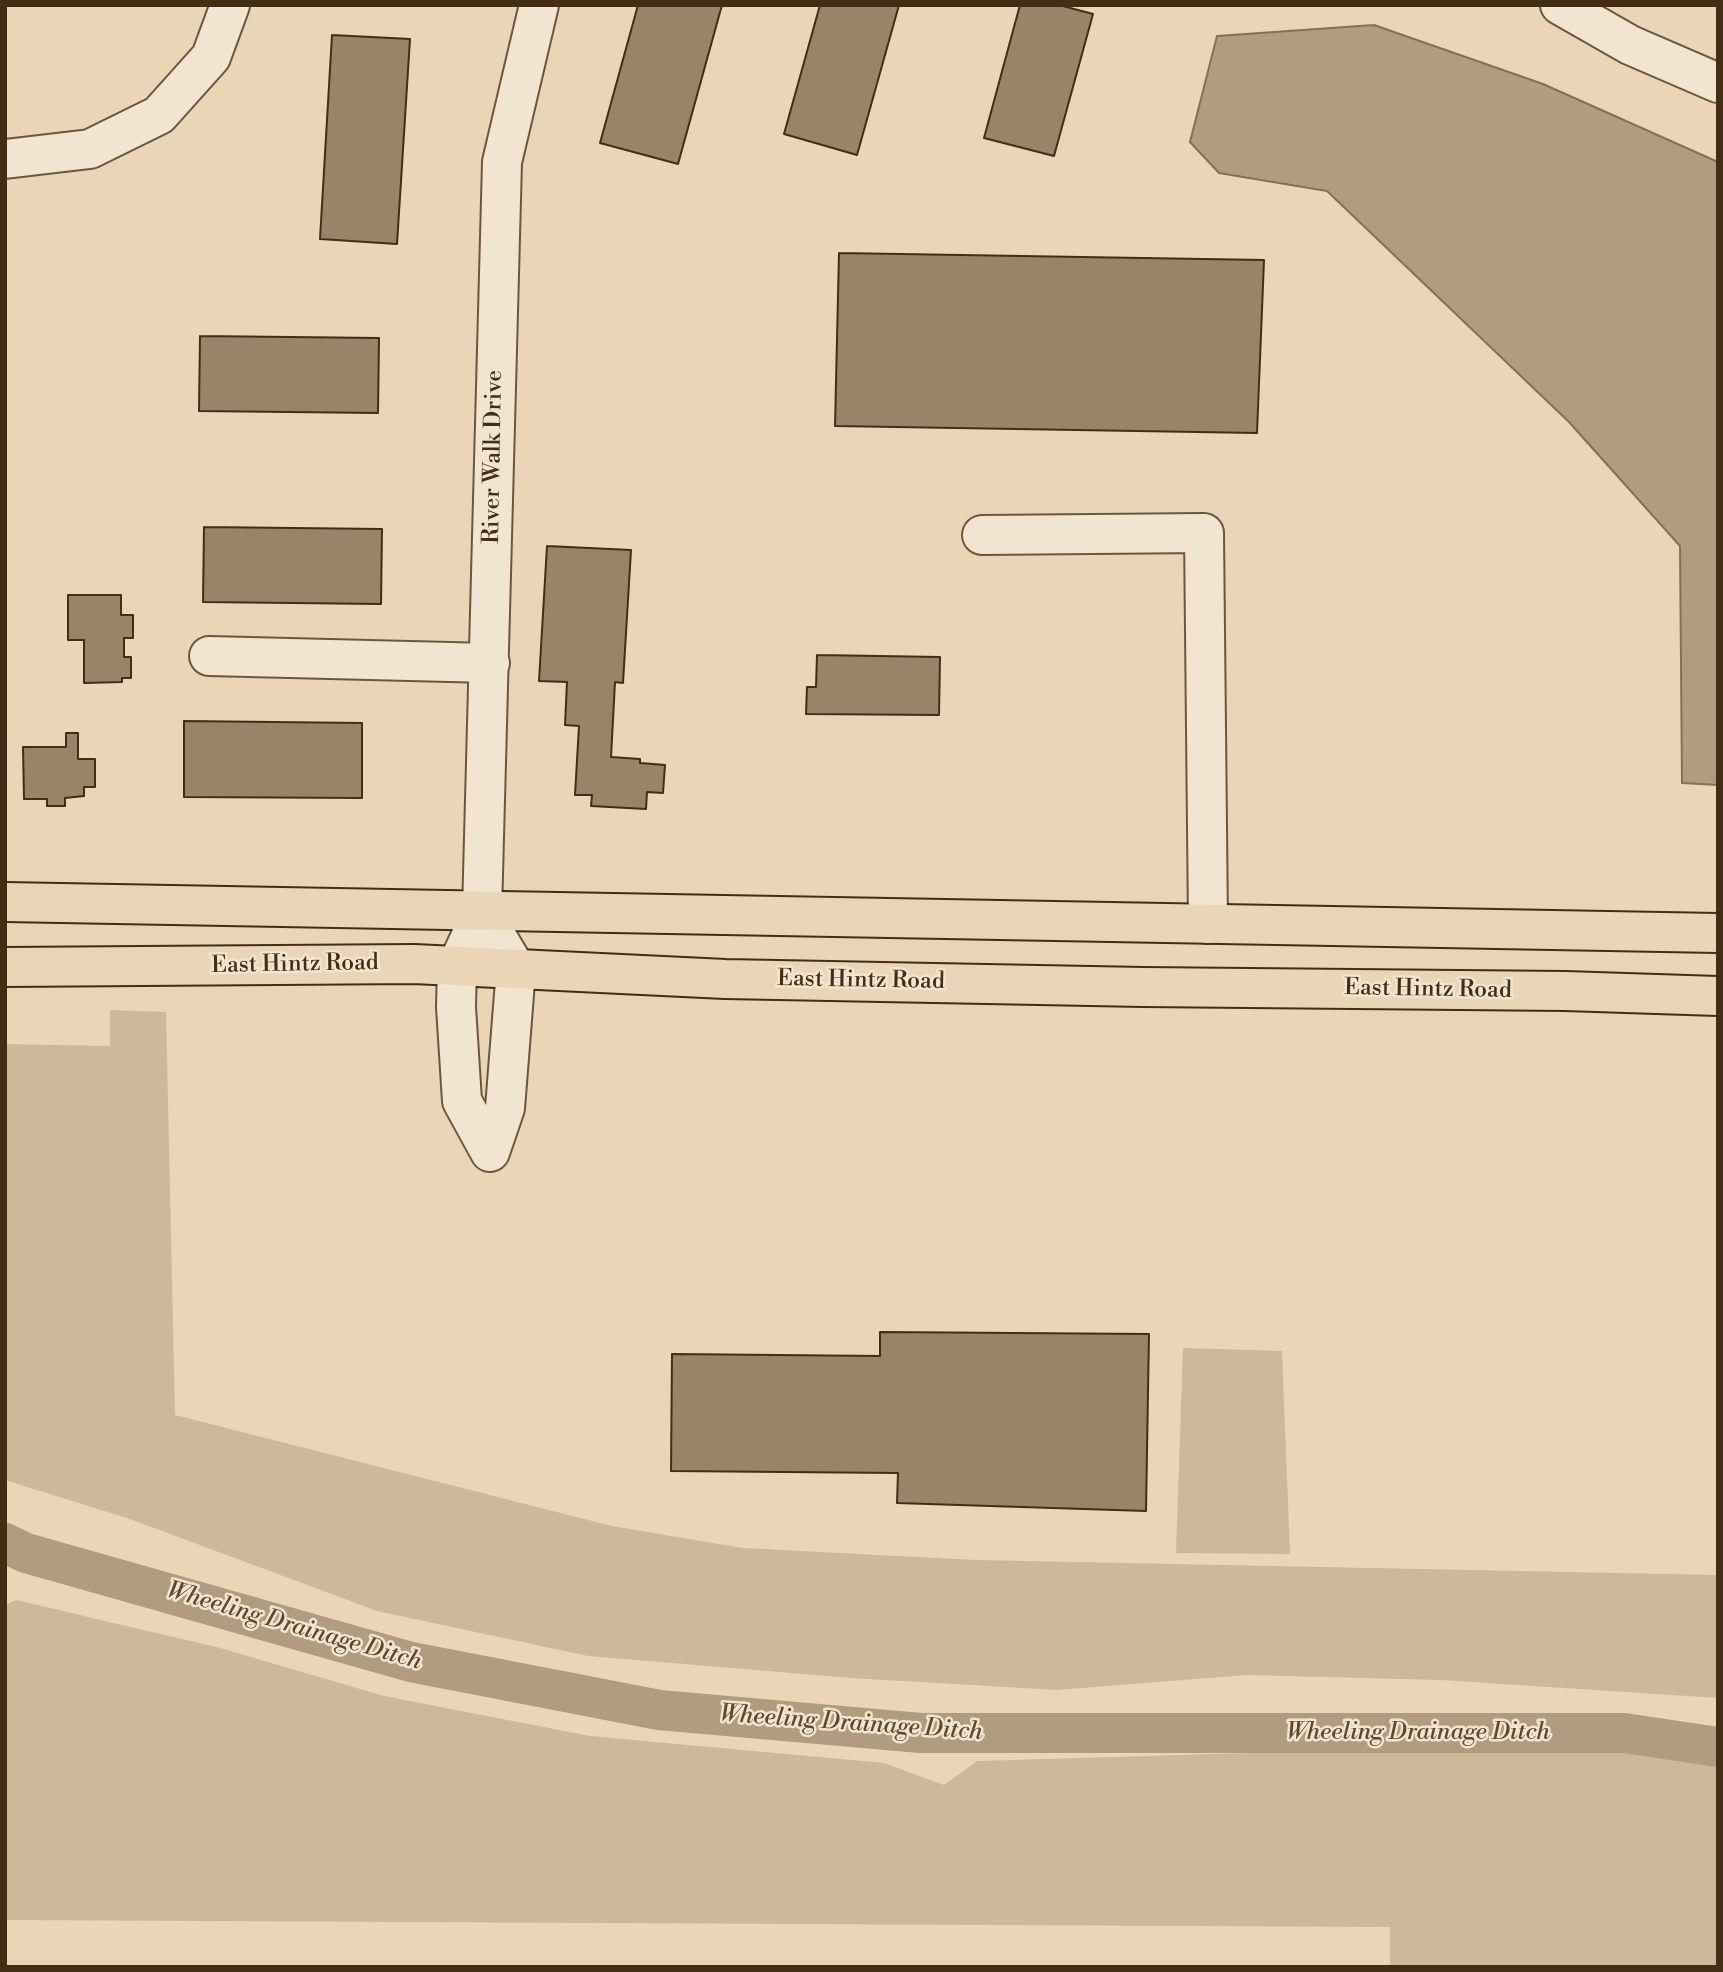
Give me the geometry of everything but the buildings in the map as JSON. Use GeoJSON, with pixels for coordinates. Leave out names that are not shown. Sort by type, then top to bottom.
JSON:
{"type":"FeatureCollection","features":[{"type":"Feature","properties":{"kind":"main road"},"geometry":{"type":"LineString","coordinates":[[5,902],[1718,933]]}},
{"type":"Feature","properties":{"kind":"main road","name":"East Hintz Road"},"geometry":{"type":"LineString","coordinates":[[5,967],[401,964],[725,979],[1718,996]]}},
{"type":"Feature","properties":{"kind":"street"},"geometry":{"type":"LineString","coordinates":[[5,159],[90,149],[159,115],[211,57],[230,5]]}},
{"type":"Feature","properties":{"kind":"street","name":"River Walk Drive"},"geometry":{"type":"LineString","coordinates":[[482,912],[502,162],[539,5]]}},
{"type":"Feature","properties":{"kind":"street"},"geometry":{"type":"LineString","coordinates":[[1560,5],[1630,45],[1718,83]]}},
{"type":"Feature","properties":{"kind":"street"},"geometry":{"type":"LineString","coordinates":[[982,535],[1204,533],[1208,924]]}},
{"type":"Feature","properties":{"kind":"street"},"geometry":{"type":"LineString","coordinates":[[209,656],[490,663]]}},
{"type":"Feature","properties":{"kind":"street"},"geometry":{"type":"LineString","coordinates":[[482,912],[516,969],[505,1108],[490,1152],[462,1101],[456,1007],[457,966],[482,912]]}},
{"type":"Feature","properties":{"kind":"shaded area"},"geometry":{"type":"Polygon","coordinates":[[[1374,25],[1543,84],[1718,162],[1718,785],[1682,783],[1680,546],[1569,422],[1327,191],[1219,173],[1190,142],[1217,36],[1374,25]]]}},
{"type":"Feature","properties":{"kind":"shaded area"},"geometry":{"type":"Polygon","coordinates":[[[110,1010],[166,1012],[175,1415],[612,1526],[742,1548],[976,1560],[1718,1575],[1718,1698],[1441,1680],[1246,1675],[1057,1690],[851,1678],[588,1656],[377,1611],[130,1519],[5,1480],[5,1044],[110,1046],[110,1010]]]}},
{"type":"Feature","properties":{"kind":"shaded area"},"geometry":{"type":"Polygon","coordinates":[[[1183,1348],[1282,1351],[1290,1554],[1176,1553],[1183,1348]]]}},
{"type":"Feature","properties":{"kind":"shaded area"},"geometry":{"type":"Polygon","coordinates":[[[16,1600],[220,1648],[384,1696],[590,1736],[884,1763],[944,1785],[977,1761],[1350,1750],[1644,1753],[1718,1763],[1718,1967],[1390,1967],[1390,1927],[5,1920],[5,1605],[16,1600]]]}},
{"type":"Feature","properties":{"kind":"waterway","name":"Wheeling Drainage Ditch"},"geometry":{"type":"LineString","coordinates":[[5,1543],[26,1553],[411,1662],[659,1710],[921,1733],[1624,1733],[1718,1747]]}}]}
